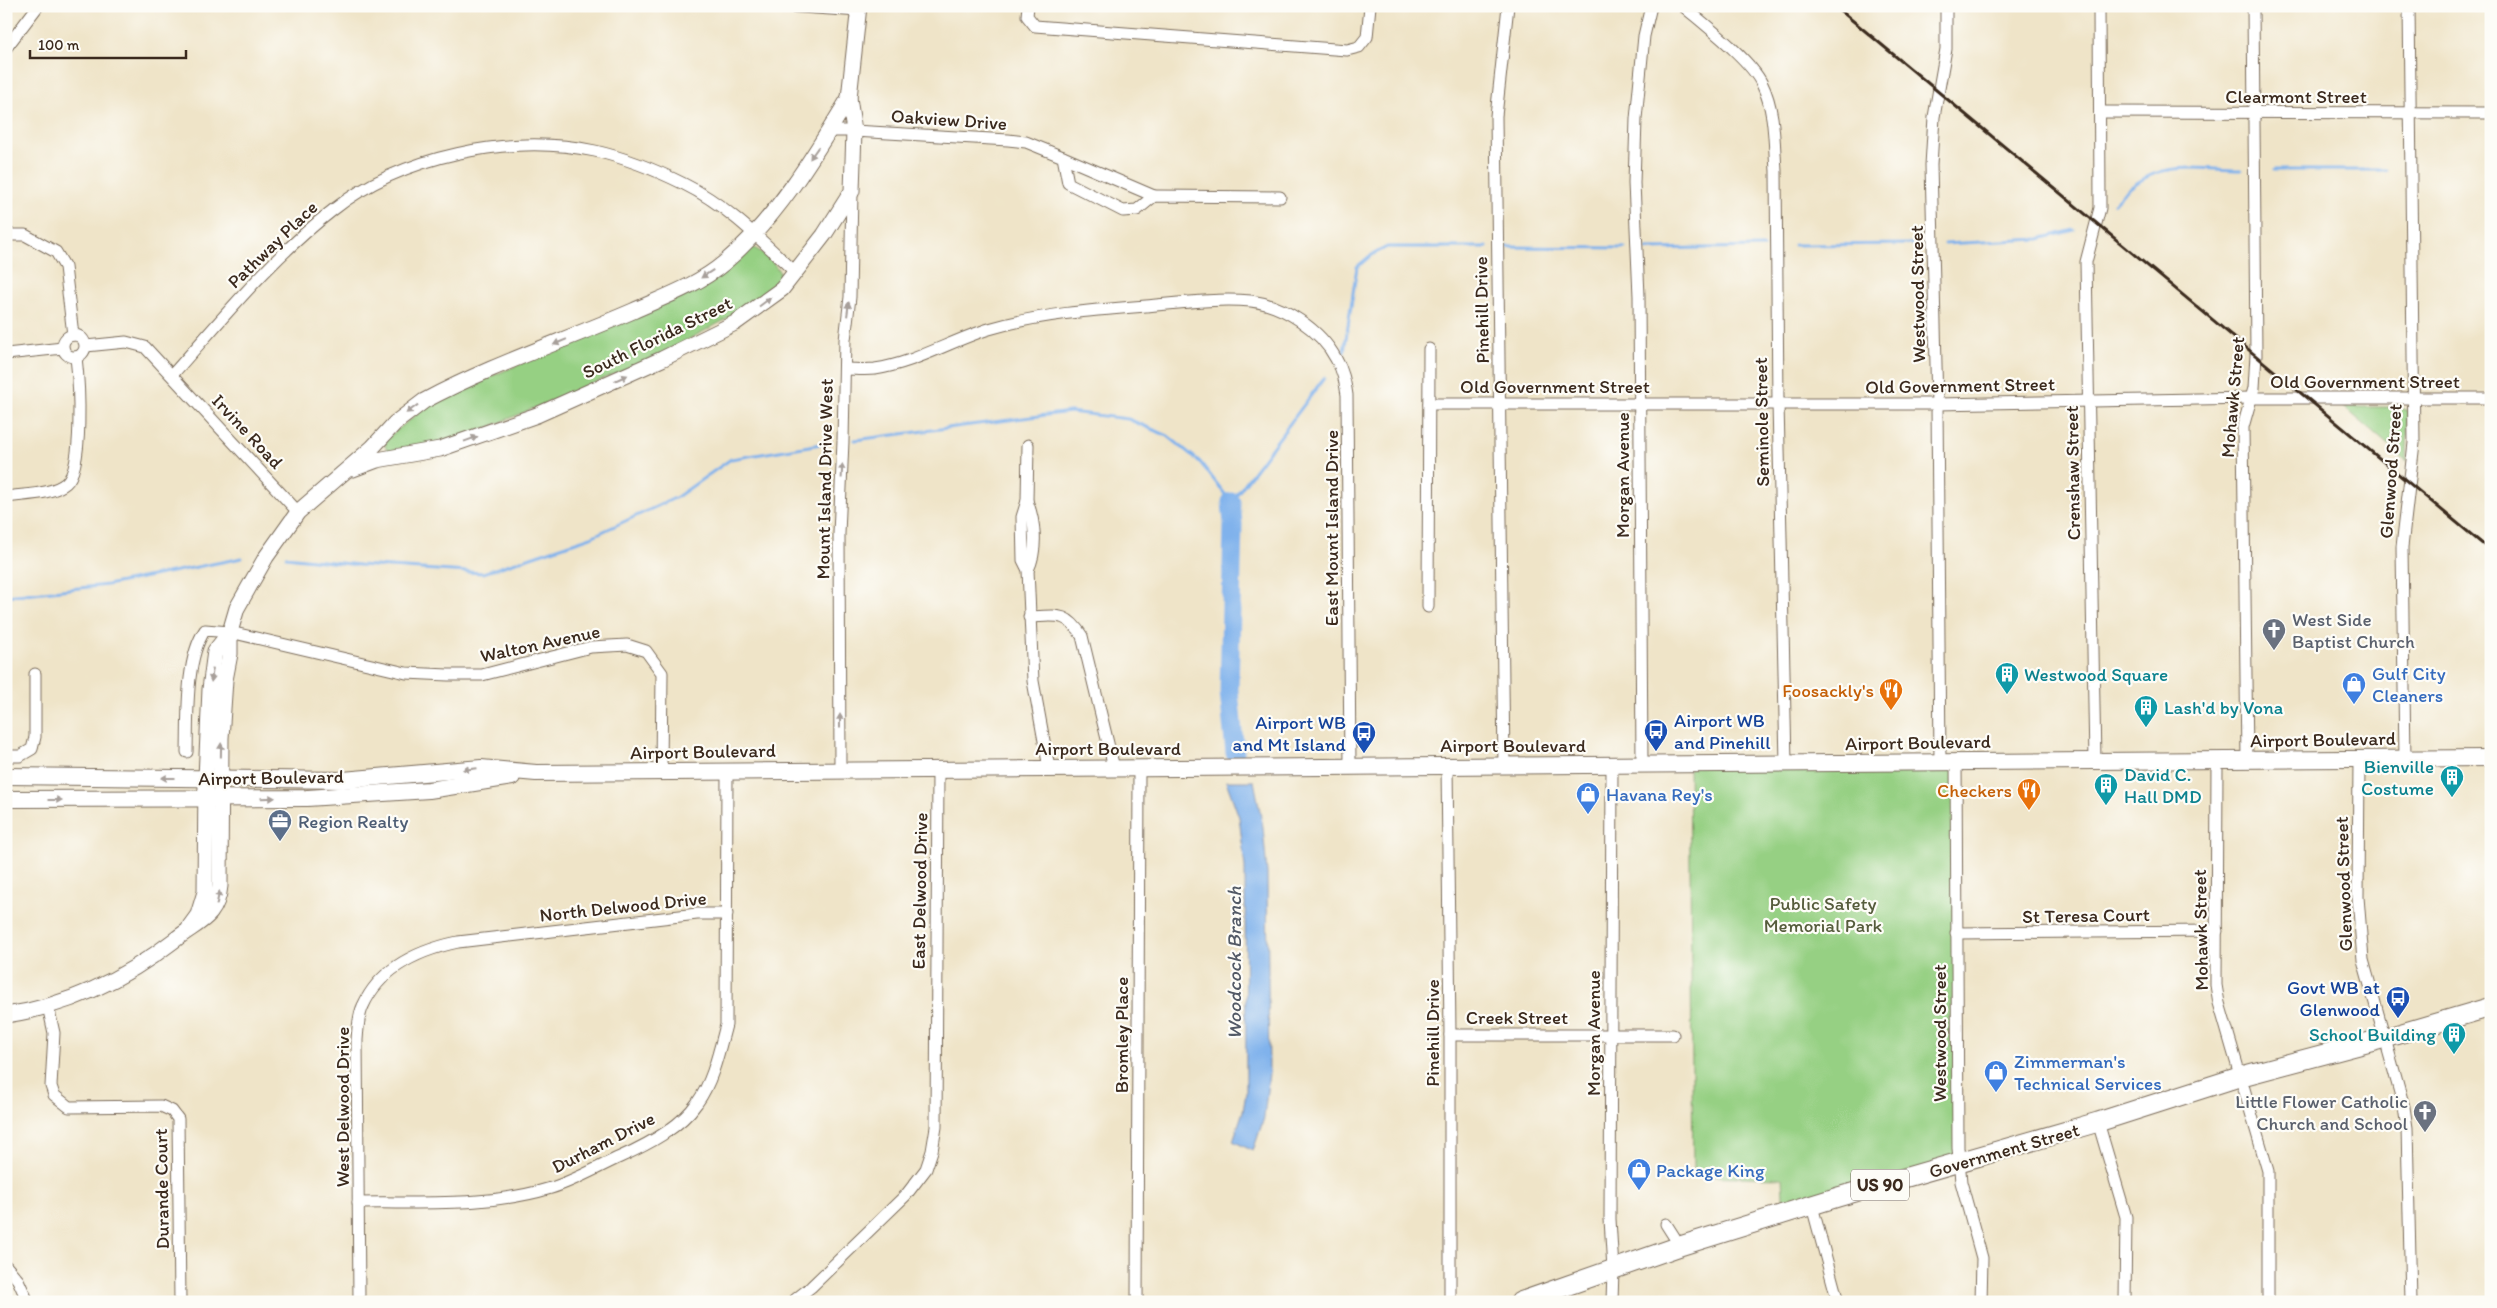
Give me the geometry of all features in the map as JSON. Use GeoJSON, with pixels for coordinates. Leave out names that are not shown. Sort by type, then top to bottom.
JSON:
{"type":"FeatureCollection","features":[{"type":"Feature","properties":{"kind":"main road","name":"Airport Boulevard"},"geometry":{"type":"LineString","coordinates":[[6,776],[343,780],[481,768],[536,773],[840,769],[2491,758]]}},
{"type":"Feature","properties":{"kind":"main road","name":"Airport Boulevard"},"geometry":{"type":"LineString","coordinates":[[6,799],[307,798],[403,792],[536,773]]}},
{"type":"Feature","properties":{"kind":"main road","name":"Government Street"},"geometry":{"type":"LineString","coordinates":[[1520,1302],[1680,1246],[2098,1122],[2242,1076],[2385,1038],[2491,1006]]}},
{"type":"Feature","properties":{"kind":"street"},"geometry":{"type":"LineString","coordinates":[[6,48],[38,6]]}},
{"type":"Feature","properties":{"kind":"street"},"geometry":{"type":"LineString","coordinates":[[786,6],[859,9]]}},
{"type":"Feature","properties":{"kind":"street"},"geometry":{"type":"LineString","coordinates":[[1028,6],[1028,16],[1035,26],[1347,50],[1359,47],[1367,37],[1370,6]]}},
{"type":"Feature","properties":{"kind":"street","name":"Pinehill Drive"},"geometry":{"type":"LineString","coordinates":[[1504,764],[1496,116],[1508,6]]}},
{"type":"Feature","properties":{"kind":"street","name":"Morgan Avenue"},"geometry":{"type":"LineString","coordinates":[[1642,764],[1639,296],[1634,183],[1636,119],[1644,36],[1651,6]]}},
{"type":"Feature","properties":{"kind":"street","name":"Seminole Street"},"geometry":{"type":"LineString","coordinates":[[1683,6],[1734,51],[1762,82],[1768,101],[1776,171],[1778,403],[1786,763]]}},
{"type":"Feature","properties":{"kind":"street","name":"Westwood Street"},"geometry":{"type":"LineString","coordinates":[[1946,6],[1946,50],[1934,117],[1931,165],[1937,404],[1948,762],[1956,933],[1959,1163],[1961,1182],[1982,1258],[1981,1302]]}},
{"type":"Feature","properties":{"kind":"street","name":"Crenshaw Street"},"geometry":{"type":"LineString","coordinates":[[2095,761],[2086,262],[2100,208],[2099,6]]}},
{"type":"Feature","properties":{"kind":"street","name":"Mohawk Street"},"geometry":{"type":"LineString","coordinates":[[2247,760],[2243,427],[2254,388],[2256,355],[2253,6]]}},
{"type":"Feature","properties":{"kind":"street","name":"Glenwood Street"},"geometry":{"type":"LineString","coordinates":[[2405,759],[2402,547],[2413,450],[2414,399],[2412,113],[2409,6]]}},
{"type":"Feature","properties":{"kind":"street","name":"South Florida Street"},"geometry":{"type":"LineString","coordinates":[[340,474],[378,460],[458,444],[561,405],[735,323],[782,289],[824,236],[852,190],[854,130],[850,98],[859,9]]}},
{"type":"Feature","properties":{"kind":"street","name":"South Florida Street"},"geometry":{"type":"LineString","coordinates":[[48,1006],[88,992],[127,974],[186,932],[198,915],[205,892],[213,778],[230,654],[230,632],[237,608],[249,585],[298,512],[372,448],[395,422],[424,400],[679,291],[723,264],[754,234],[774,210],[850,98]]}},
{"type":"Feature","properties":{"kind":"street","name":"Clearmont Street"},"geometry":{"type":"LineString","coordinates":[[2100,112],[2491,113]]}},
{"type":"Feature","properties":{"kind":"street","name":"Oakview Drive"},"geometry":{"type":"LineString","coordinates":[[829,131],[854,130],[1026,142],[1154,196],[1280,197]]}},
{"type":"Feature","properties":{"kind":"street","name":"Pathway Place"},"geometry":{"type":"LineString","coordinates":[[172,375],[302,235],[334,209],[368,186],[420,164],[456,154],[500,147],[550,146],[594,151],[644,166],[685,184],[736,218],[796,273]]}},
{"type":"Feature","properties":{"kind":"street"},"geometry":{"type":"LineString","coordinates":[[1063,157],[1068,183],[1124,211],[1137,210],[1154,196]]}},
{"type":"Feature","properties":{"kind":"street","name":"Mount Island Drive West"},"geometry":{"type":"LineString","coordinates":[[840,769],[839,534],[844,340],[850,297],[852,190]]}},
{"type":"Feature","properties":{"kind":"street"},"geometry":{"type":"LineString","coordinates":[[6,236],[25,235],[56,252],[65,267],[73,335]]}},
{"type":"Feature","properties":{"kind":"street","name":"East Mount Island Drive"},"geometry":{"type":"LineString","coordinates":[[844,369],[874,369],[902,363],[989,329],[1093,310],[1230,300],[1254,301],[1288,313],[1318,335],[1338,360],[1347,395],[1350,766]]}},
{"type":"Feature","properties":{"kind":"street"},"geometry":{"type":"LineString","coordinates":[[73,335],[83,338],[86,346],[82,355],[76,358],[66,354],[63,348],[66,338],[73,335]]}},
{"type":"Feature","properties":{"kind":"street","name":"Irvine Road"},"geometry":{"type":"LineString","coordinates":[[86,346],[126,342],[145,347],[298,512]]}},
{"type":"Feature","properties":{"kind":"street"},"geometry":{"type":"LineString","coordinates":[[6,354],[63,348]]}},
{"type":"Feature","properties":{"kind":"street"},"geometry":{"type":"LineString","coordinates":[[1428,607],[1430,349]]}},
{"type":"Feature","properties":{"kind":"street"},"geometry":{"type":"LineString","coordinates":[[6,497],[54,490],[65,484],[72,476],[79,450],[76,358]]}},
{"type":"Feature","properties":{"kind":"street","name":"Old Government Street"},"geometry":{"type":"LineString","coordinates":[[1429,404],[1937,404],[2251,398],[2491,398]]}},
{"type":"Feature","properties":{"kind":"street"},"geometry":{"type":"LineString","coordinates":[[1028,445],[1027,501],[1022,517],[1024,560],[1028,570],[1033,681],[1049,768]]}},
{"type":"Feature","properties":{"kind":"street"},"geometry":{"type":"LineString","coordinates":[[1029,617],[1064,616],[1073,622],[1082,636],[1114,768]]}},
{"type":"Feature","properties":{"kind":"street","name":"Walton Avenue"},"geometry":{"type":"LineString","coordinates":[[188,752],[190,682],[198,643],[205,630],[230,632],[406,673],[448,675],[482,675],[592,647],[627,645],[646,651],[662,673],[661,771]]}},
{"type":"Feature","properties":{"kind":"street"},"geometry":{"type":"LineString","coordinates":[[6,756],[20,756],[32,749],[35,737],[35,674]]}},
{"type":"Feature","properties":{"kind":"street","name":"Glenwood Street"},"geometry":{"type":"LineString","coordinates":[[2359,759],[2358,897],[2363,960],[2404,1107],[2408,1128],[2411,1302]]}},
{"type":"Feature","properties":{"kind":"street","name":"Mohawk Street"},"geometry":{"type":"LineString","coordinates":[[2216,760],[2216,985],[2219,1003],[2242,1076],[2268,1171],[2268,1302]]}},
{"type":"Feature","properties":{"kind":"street","name":"Pinehill Drive"},"geometry":{"type":"LineString","coordinates":[[1446,765],[1450,1035],[1450,1302]]}},
{"type":"Feature","properties":{"kind":"street","name":"Morgan Avenue"},"geometry":{"type":"LineString","coordinates":[[1612,765],[1610,1035],[1612,1302]]}},
{"type":"Feature","properties":{"kind":"street","name":"Bromley Place"},"geometry":{"type":"LineString","coordinates":[[1137,1302],[1139,768]]}},
{"type":"Feature","properties":{"kind":"street","name":"East Delwood Drive"},"geometry":{"type":"LineString","coordinates":[[792,1302],[811,1287],[906,1195],[926,1169],[932,1151],[936,1127],[935,1013],[938,769]]}},
{"type":"Feature","properties":{"kind":"street","name":"Durham Drive"},"geometry":{"type":"LineString","coordinates":[[358,1203],[486,1201],[553,1188],[635,1151],[677,1123],[697,1104],[708,1082],[726,1025],[727,770]]}},
{"type":"Feature","properties":{"kind":"street","name":"North Delwood Drive"},"geometry":{"type":"LineString","coordinates":[[522,935],[697,914],[727,914]]}},
{"type":"Feature","properties":{"kind":"street","name":"St Teresa Court"},"geometry":{"type":"LineString","coordinates":[[1956,933],[2217,931]]}},
{"type":"Feature","properties":{"kind":"street","name":"West Delwood Drive"},"geometry":{"type":"LineString","coordinates":[[359,1302],[357,1040],[363,1005],[381,980],[411,956],[433,947],[522,935]]}},
{"type":"Feature","properties":{"kind":"street"},"geometry":{"type":"LineString","coordinates":[[6,1015],[48,1006]]}},
{"type":"Feature","properties":{"kind":"street","name":"Durande Court"},"geometry":{"type":"LineString","coordinates":[[48,1006],[54,1033],[51,1086],[54,1095],[60,1103],[68,1107],[161,1106],[172,1111],[178,1119],[180,1302]]}},
{"type":"Feature","properties":{"kind":"street","name":"Creek Street"},"geometry":{"type":"LineString","coordinates":[[1450,1035],[1673,1035]]}},
{"type":"Feature","properties":{"kind":"street"},"geometry":{"type":"LineString","coordinates":[[2098,1122],[2126,1217],[2125,1302]]}},
{"type":"Feature","properties":{"kind":"street"},"geometry":{"type":"LineString","coordinates":[[1812,1206],[1838,1302]]}},
{"type":"Feature","properties":{"kind":"street"},"geometry":{"type":"LineString","coordinates":[[1666,1224],[1680,1246]]}},
{"type":"Feature","properties":{"kind":"street"},"geometry":{"type":"LineString","coordinates":[[6,1266],[18,1280],[28,1302]]}},
{"type":"Feature","properties":{"kind":"green space"},"geometry":{"type":"Polygon","coordinates":[[[751,247],[774,264],[778,269],[781,279],[742,311],[657,356],[461,439],[388,452],[385,446],[386,439],[433,401],[671,300],[751,247]]]}},
{"type":"Feature","properties":{"kind":"green space"},"geometry":{"type":"Polygon","coordinates":[[[2344,407],[2399,407],[2408,411],[2407,461],[2344,407]]]}},
{"type":"Feature","properties":{"kind":"green space","name":"Public Safety Memorial Park"},"geometry":{"type":"Polygon","coordinates":[[[1956,761],[1959,1163],[1784,1214],[1782,1178],[1693,1176],[1689,764],[1956,761]]]}},
{"type":"Feature","properties":{"kind":"water"},"geometry":{"type":"Polygon","coordinates":[[[1226,781],[1254,781],[1263,827],[1267,873],[1269,1073],[1264,1118],[1253,1151],[1233,1141],[1243,1111],[1246,1093],[1245,867],[1239,817],[1226,781]]]}},
{"type":"Feature","properties":{"kind":"waterway"},"geometry":{"type":"LineString","coordinates":[[2114,203],[2143,179],[2172,169],[2241,170]]}},
{"type":"Feature","properties":{"kind":"waterway"},"geometry":{"type":"LineString","coordinates":[[2274,170],[2385,170]]}},
{"type":"Feature","properties":{"kind":"waterway"},"geometry":{"type":"LineString","coordinates":[[1944,244],[2039,239],[2074,230]]}},
{"type":"Feature","properties":{"kind":"waterway"},"geometry":{"type":"LineString","coordinates":[[1794,245],[1920,244]]}},
{"type":"Feature","properties":{"kind":"waterway"},"geometry":{"type":"LineString","coordinates":[[1344,352],[1357,267],[1370,256],[1387,247],[1487,247]]}},
{"type":"Feature","properties":{"kind":"waterway"},"geometry":{"type":"LineString","coordinates":[[1508,247],[1625,248]]}},
{"type":"Feature","properties":{"kind":"waterway"},"geometry":{"type":"LineString","coordinates":[[1647,249],[1763,247]]}},
{"type":"Feature","properties":{"kind":"waterway"},"geometry":{"type":"LineString","coordinates":[[855,440],[1070,412],[1128,419],[1168,436],[1200,462],[1231,502],[1324,378]]}},
{"type":"Feature","properties":{"kind":"waterway"},"geometry":{"type":"LineString","coordinates":[[286,557],[359,565],[483,573],[591,537],[677,497],[731,459],[827,443]]}},
{"type":"Feature","properties":{"kind":"waterway","name":"Woodcock Branch"},"geometry":{"type":"LineString","coordinates":[[1231,502],[1233,524],[1229,691],[1235,753]]}},
{"type":"Feature","properties":{"kind":"waterway"},"geometry":{"type":"LineString","coordinates":[[6,596],[107,585],[242,558]]}},
{"type":"Feature","properties":{"kind":"railway"},"geometry":{"type":"LineString","coordinates":[[1835,6],[2491,551]]}},
{"type":"Feature","properties":{"kind":"place","name":"West Side Baptist Church"},"geometry":{"type":"Point","coordinates":[2274,651]}},
{"type":"Feature","properties":{"kind":"place","name":"Westwood Square"},"geometry":{"type":"Point","coordinates":[2007,695]}},
{"type":"Feature","properties":{"kind":"place","name":"Gulf City Cleaners"},"geometry":{"type":"Point","coordinates":[2354,705]}},
{"type":"Feature","properties":{"kind":"place","name":"Foosackly's"},"geometry":{"type":"Point","coordinates":[1891,711]}},
{"type":"Feature","properties":{"kind":"place","name":"Lash'd by Vona"},"geometry":{"type":"Point","coordinates":[2146,728]}},
{"type":"Feature","properties":{"kind":"place","name":"Airport WB and Pinehill"},"geometry":{"type":"Point","coordinates":[1656,752]}},
{"type":"Feature","properties":{"kind":"place","name":"Airport WB and Mt Island"},"geometry":{"type":"Point","coordinates":[1364,754]}},
{"type":"Feature","properties":{"kind":"place","name":"Bienville Costume"},"geometry":{"type":"Point","coordinates":[2452,798]}},
{"type":"Feature","properties":{"kind":"place","name":"David C. Hall DMD"},"geometry":{"type":"Point","coordinates":[2106,806]}},
{"type":"Feature","properties":{"kind":"place","name":"Checkers"},"geometry":{"type":"Point","coordinates":[2029,811]}},
{"type":"Feature","properties":{"kind":"place","name":"Havana Rey's"},"geometry":{"type":"Point","coordinates":[1588,815]}},
{"type":"Feature","properties":{"kind":"place","name":"Region Realty"},"geometry":{"type":"Point","coordinates":[280,842]}},
{"type":"Feature","properties":{"kind":"place","name":"Govt WB at Glenwood"},"geometry":{"type":"Point","coordinates":[2398,1019]}},
{"type":"Feature","properties":{"kind":"place","name":"School Building"},"geometry":{"type":"Point","coordinates":[2454,1055]}},
{"type":"Feature","properties":{"kind":"place","name":"Zimmerman's Technical Services"},"geometry":{"type":"Point","coordinates":[1996,1093]}},
{"type":"Feature","properties":{"kind":"place","name":"Little Flower Catholic Church and School"},"geometry":{"type":"Point","coordinates":[2425,1133]}},
{"type":"Feature","properties":{"kind":"place","name":"Package King"},"geometry":{"type":"Point","coordinates":[1639,1191]}}]}
